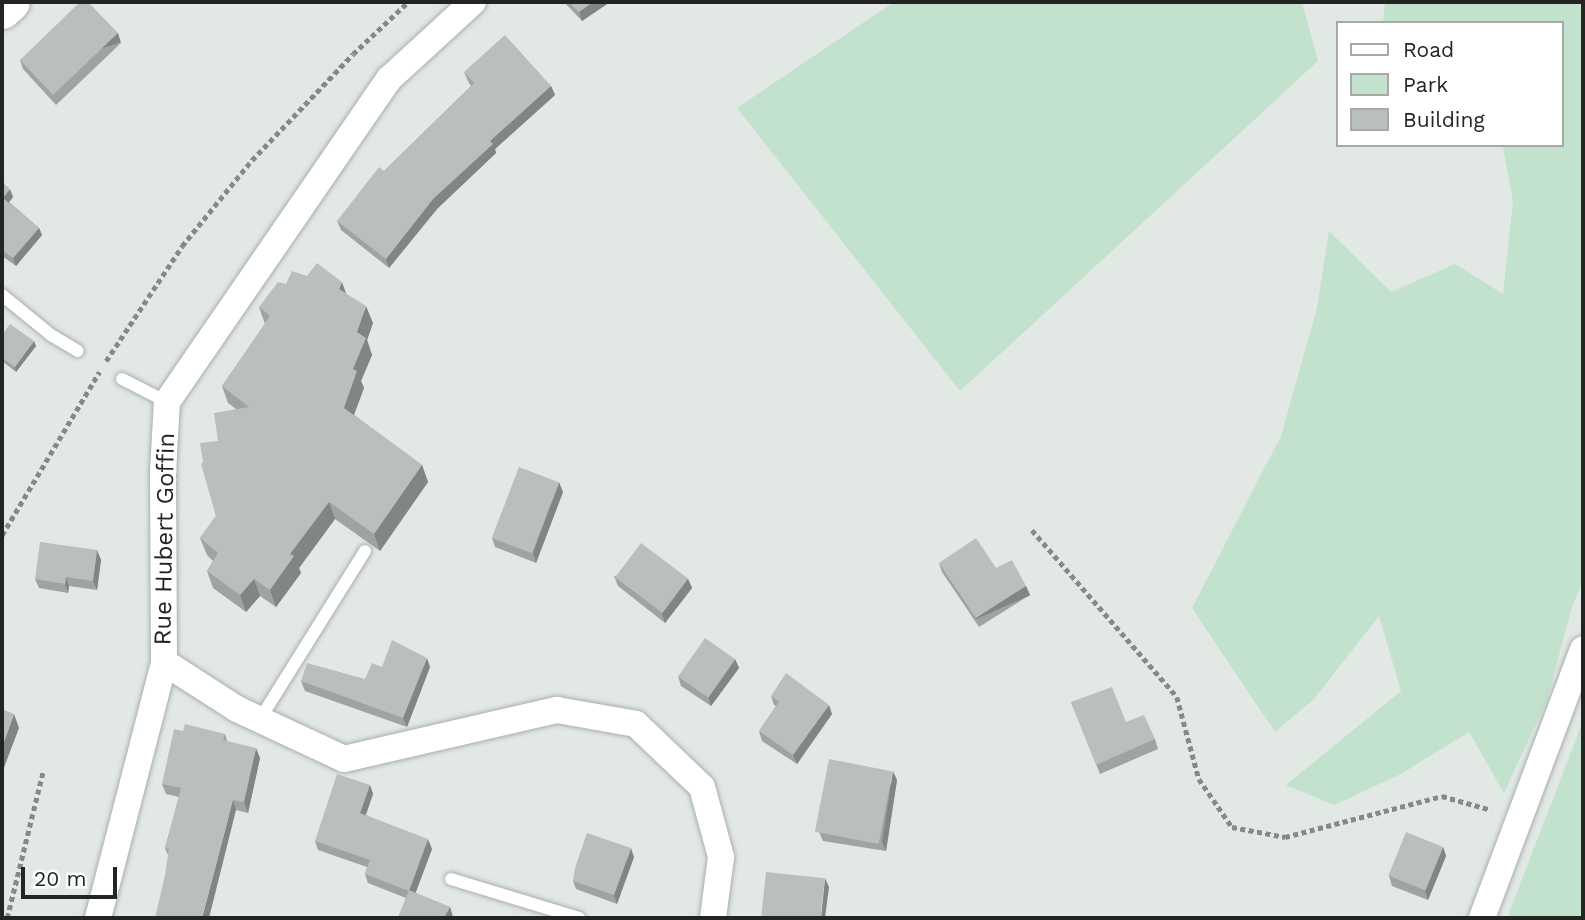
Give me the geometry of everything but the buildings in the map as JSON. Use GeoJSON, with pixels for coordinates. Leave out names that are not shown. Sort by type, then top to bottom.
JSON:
{"type":"FeatureCollection","features":[{"type":"Feature","properties":{"kind":"main road"},"geometry":{"type":"LineString","coordinates":[[2,10],[11,2]]}},
{"type":"Feature","properties":{"kind":"street","name":"Rue Hubert Goffin"},"geometry":{"type":"LineString","coordinates":[[472,2],[389,79],[167,402],[163,471],[164,662],[237,709],[344,759],[556,710],[636,723],[702,787],[721,857],[713,918]]}},
{"type":"Feature","properties":{"kind":"street"},"geometry":{"type":"LineString","coordinates":[[1482,918],[1583,649]]}},
{"type":"Feature","properties":{"kind":"street"},"geometry":{"type":"LineString","coordinates":[[98,918],[164,662]]}},
{"type":"Feature","properties":{"kind":"lane"},"geometry":{"type":"LineString","coordinates":[[2,295],[51,335],[78,351]]}},
{"type":"Feature","properties":{"kind":"lane"},"geometry":{"type":"LineString","coordinates":[[122,379],[167,402]]}},
{"type":"Feature","properties":{"kind":"lane"},"geometry":{"type":"LineString","coordinates":[[260,719],[365,551]]}},
{"type":"Feature","properties":{"kind":"lane"},"geometry":{"type":"LineString","coordinates":[[451,879],[579,918]]}},
{"type":"Feature","properties":{"kind":"path"},"geometry":{"type":"LineString","coordinates":[[2,535],[74,410],[182,247],[252,160],[353,54],[408,2]]}},
{"type":"Feature","properties":{"kind":"path"},"geometry":{"type":"LineString","coordinates":[[1032,530],[1177,697],[1199,779],[1232,827],[1285,837],[1442,796],[1519,818]]}},
{"type":"Feature","properties":{"kind":"path"},"geometry":{"type":"LineString","coordinates":[[7,918],[43,771]]}},
{"type":"Feature","properties":{"kind":"green space"},"geometry":{"type":"Polygon","coordinates":[[[894,2],[1302,2],[1318,61],[960,391],[737,108],[894,2]]]}},
{"type":"Feature","properties":{"kind":"green space"},"geometry":{"type":"Polygon","coordinates":[[[1385,2],[1583,2],[1583,580],[1572,607],[1547,700],[1504,793],[1469,732],[1401,774],[1334,805],[1286,785],[1401,691],[1379,616],[1314,699],[1275,732],[1192,608],[1281,436],[1317,308],[1329,231],[1391,292],[1455,264],[1503,294],[1513,201],[1503,147],[1564,147],[1564,21],[1383,21],[1385,2]]]}},
{"type":"Feature","properties":{"kind":"green space"},"geometry":{"type":"Polygon","coordinates":[[[1583,721],[1583,918],[1507,918],[1583,721]]]}}]}
